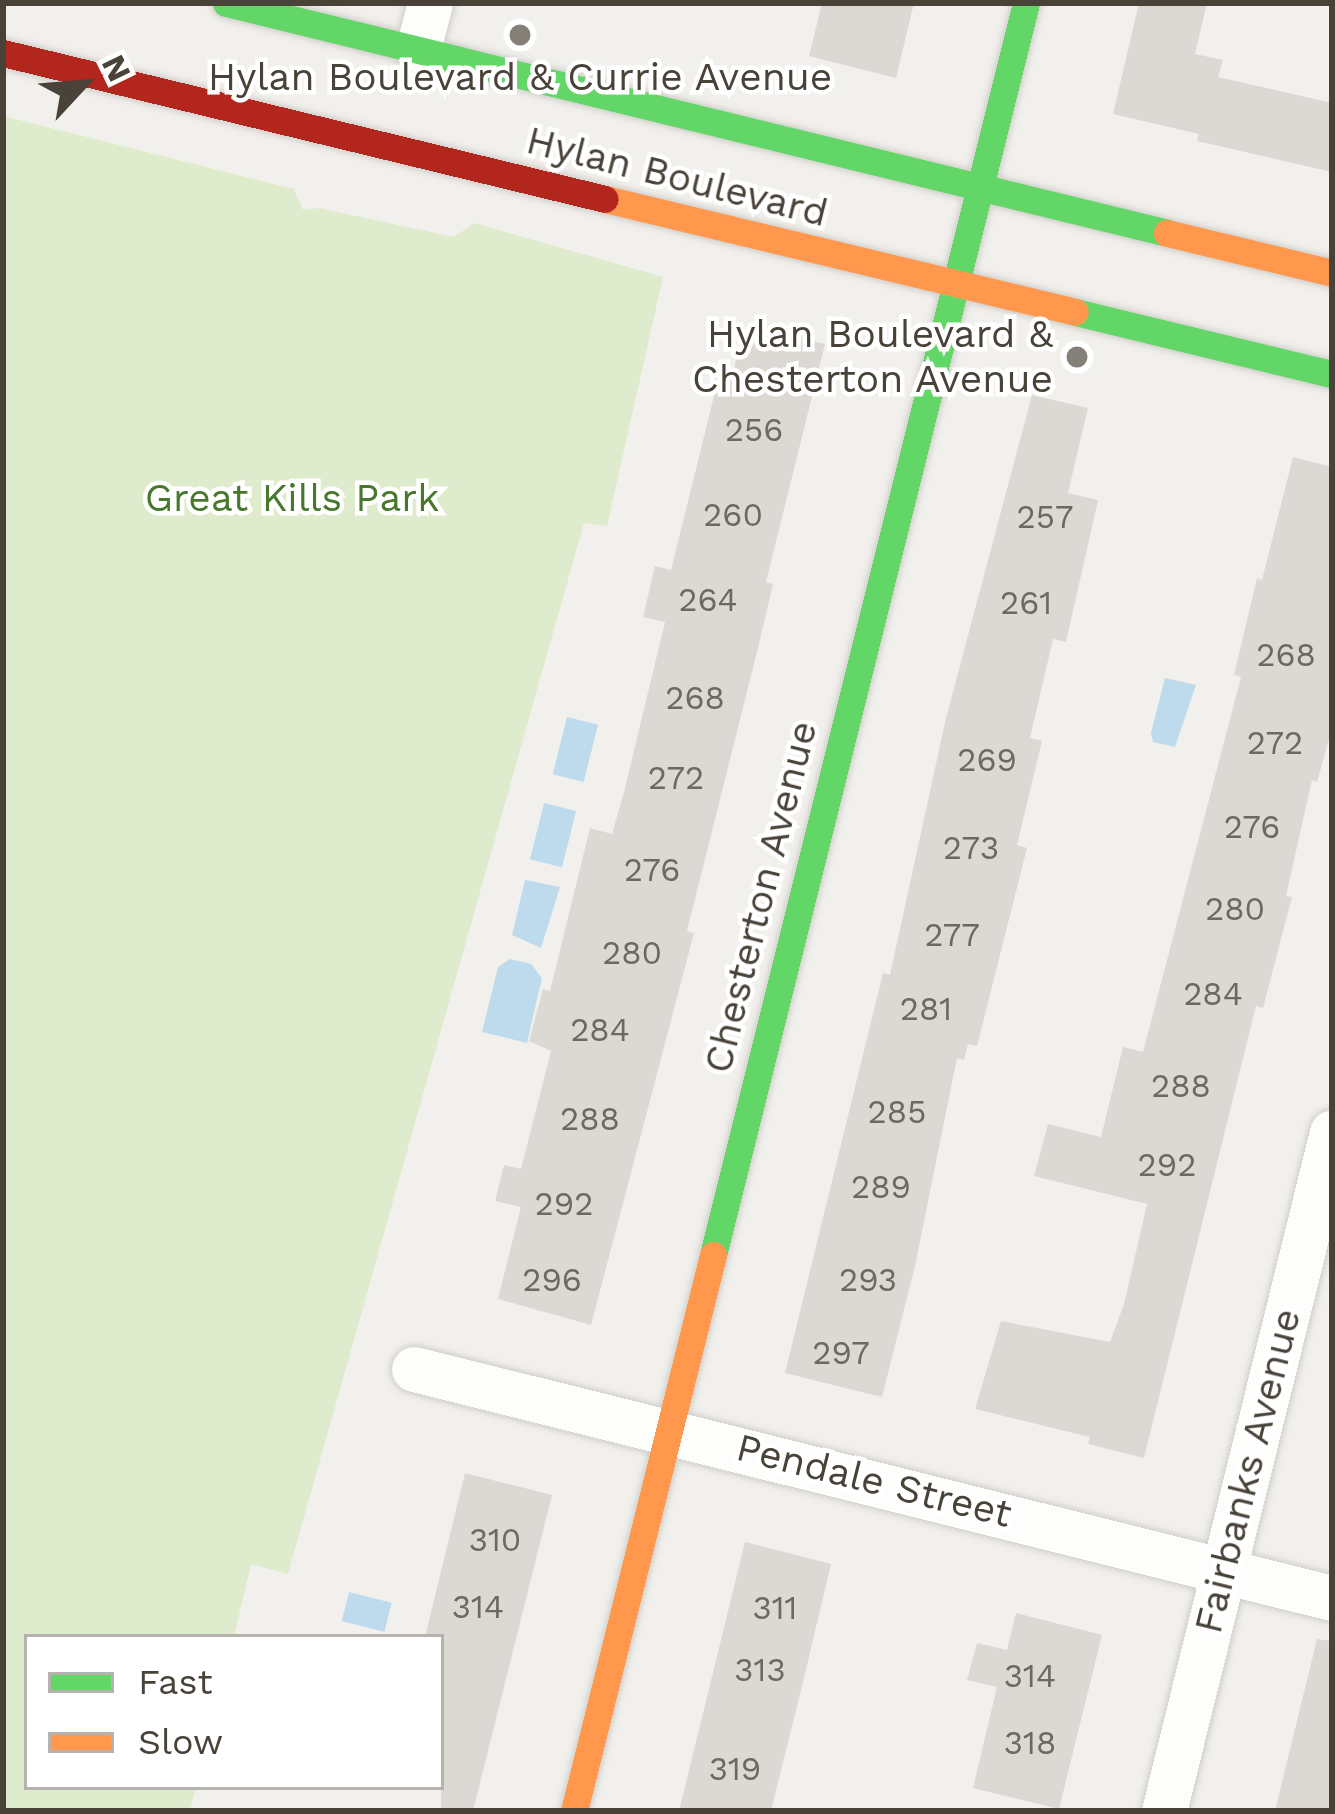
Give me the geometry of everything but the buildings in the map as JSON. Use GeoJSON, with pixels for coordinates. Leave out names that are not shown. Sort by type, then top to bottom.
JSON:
{"type":"FeatureCollection","features":[{"type":"Feature","properties":{"kind":"main road","name":"Hylan Boulevard"},"geometry":{"type":"LineString","coordinates":[[226,3],[1332,273]]}},
{"type":"Feature","properties":{"kind":"main road","name":"Chesterton Avenue"},"geometry":{"type":"LineString","coordinates":[[574,1811],[1026,3]]}},
{"type":"Feature","properties":{"kind":"main road","name":"Hylan Boulevard"},"geometry":{"type":"LineString","coordinates":[[3,52],[1332,374]]}},
{"type":"Feature","properties":{"kind":"street"},"geometry":{"type":"LineString","coordinates":[[418,49],[430,3]]}},
{"type":"Feature","properties":{"kind":"street","name":"Fairbanks Avenue"},"geometry":{"type":"LineString","coordinates":[[1164,1811],[1332,1132]]}},
{"type":"Feature","properties":{"kind":"street","name":"Pendale Street"},"geometry":{"type":"LineString","coordinates":[[414,1369],[1332,1598]]}},
{"type":"Feature","properties":{"kind":"green space","name":"Great Kills Park"},"geometry":{"type":"Polygon","coordinates":[[[3,116],[294,189],[303,210],[319,208],[454,237],[474,223],[663,277],[607,526],[584,523],[288,1574],[251,1564],[235,1634],[24,1634],[24,1790],[195,1790],[190,1811],[3,1811],[3,116]]]}},
{"type":"Feature","properties":{"kind":"water"},"geometry":{"type":"Polygon","coordinates":[[[1165,678],[1196,685],[1175,747],[1153,742],[1151,733],[1165,678]]]}},
{"type":"Feature","properties":{"kind":"water"},"geometry":{"type":"Polygon","coordinates":[[[567,717],[598,725],[584,782],[553,774],[567,717]]]}},
{"type":"Feature","properties":{"kind":"water"},"geometry":{"type":"Polygon","coordinates":[[[544,803],[576,811],[562,867],[530,859],[544,803]]]}},
{"type":"Feature","properties":{"kind":"water"},"geometry":{"type":"Polygon","coordinates":[[[525,880],[560,887],[541,948],[512,935],[525,880]]]}},
{"type":"Feature","properties":{"kind":"water"},"geometry":{"type":"Polygon","coordinates":[[[510,959],[531,964],[542,978],[527,1043],[482,1032],[498,967],[510,959]]]}},
{"type":"Feature","properties":{"kind":"water"},"geometry":{"type":"Polygon","coordinates":[[[349,1592],[392,1603],[384,1632],[342,1621],[349,1592]]]}},
{"type":"Feature","properties":{"kind":"traffic: fast"},"geometry":{"type":"LineString","coordinates":[[226,3],[1167,233]]}},
{"type":"Feature","properties":{"kind":"traffic: fast"},"geometry":{"type":"LineString","coordinates":[[713,1255],[1026,3]]}},
{"type":"Feature","properties":{"kind":"traffic: fast"},"geometry":{"type":"LineString","coordinates":[[1075,312],[1332,374]]}},
{"type":"Feature","properties":{"kind":"traffic: slow"},"geometry":{"type":"LineString","coordinates":[[605,199],[1075,312]]}},
{"type":"Feature","properties":{"kind":"traffic: slow"},"geometry":{"type":"LineString","coordinates":[[1167,233],[1332,273]]}},
{"type":"Feature","properties":{"kind":"traffic: slow"},"geometry":{"type":"LineString","coordinates":[[574,1811],[713,1255]]}},
{"type":"Feature","properties":{"kind":"traffic: jam"},"geometry":{"type":"LineString","coordinates":[[3,53],[605,199]]}},
{"type":"Feature","properties":{"kind":"place","name":"Hylan Boulevard & Currie Avenue"},"geometry":{"type":"Point","coordinates":[520,35]}},
{"type":"Feature","properties":{"kind":"place","name":"Hylan Boulevard & Chesterton Avenue"},"geometry":{"type":"Point","coordinates":[1077,357]}}]}
